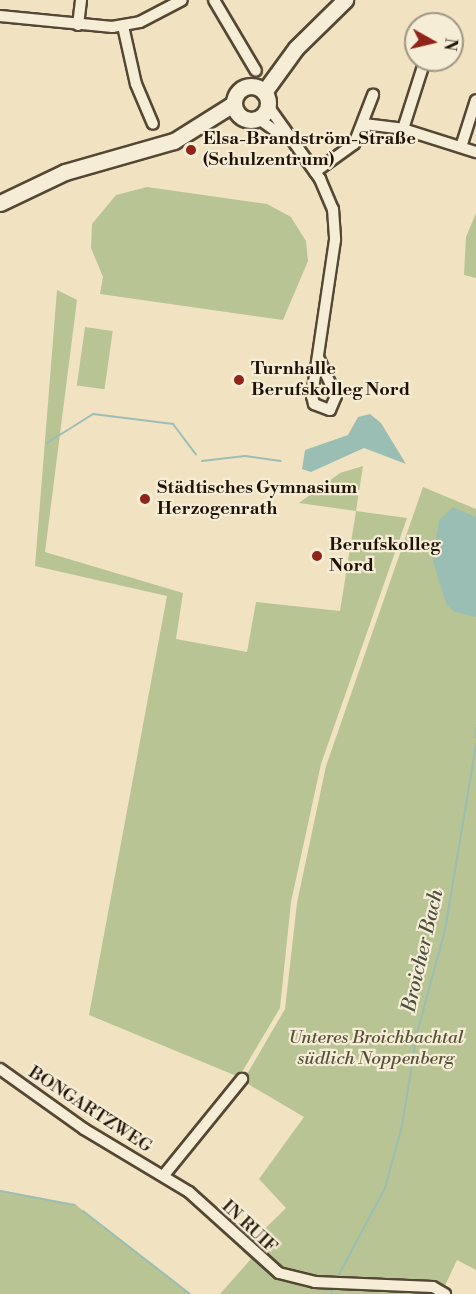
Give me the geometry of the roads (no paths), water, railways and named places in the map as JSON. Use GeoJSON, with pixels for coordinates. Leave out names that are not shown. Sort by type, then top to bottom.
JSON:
{"type":"FeatureCollection","features":[{"type":"Feature","properties":{"kind":"main road"},"geometry":{"type":"LineString","coordinates":[[0,203],[38,182],[149,151],[194,131],[241,118],[259,119],[261,89],[296,48],[345,0]]}},
{"type":"Feature","properties":{"kind":"main road"},"geometry":{"type":"LineString","coordinates":[[194,131],[233,104],[240,90],[261,89]]}},
{"type":"Feature","properties":{"kind":"main road"},"geometry":{"type":"LineString","coordinates":[[233,104],[241,118]]}},
{"type":"Feature","properties":{"kind":"street"},"geometry":{"type":"LineString","coordinates":[[78,25],[81,0]]}},
{"type":"Feature","properties":{"kind":"street"},"geometry":{"type":"LineString","coordinates":[[0,16],[78,25],[123,26],[182,0]]}},
{"type":"Feature","properties":{"kind":"street"},"geometry":{"type":"LineString","coordinates":[[214,0],[261,89],[296,147],[315,172],[333,209],[335,240],[319,359]]}},
{"type":"Feature","properties":{"kind":"street"},"geometry":{"type":"LineString","coordinates":[[123,26],[136,84],[153,124]]}},
{"type":"Feature","properties":{"kind":"street"},"geometry":{"type":"LineString","coordinates":[[403,129],[421,72]]}},
{"type":"Feature","properties":{"kind":"street"},"geometry":{"type":"LineString","coordinates":[[315,172],[353,146],[364,124],[373,95]]}},
{"type":"Feature","properties":{"kind":"street"},"geometry":{"type":"LineString","coordinates":[[461,147],[476,100]]}},
{"type":"Feature","properties":{"kind":"street"},"geometry":{"type":"LineString","coordinates":[[259,119],[296,147]]}},
{"type":"Feature","properties":{"kind":"street"},"geometry":{"type":"LineString","coordinates":[[364,124],[403,129],[476,152]]}},
{"type":"Feature","properties":{"kind":"street","name":"BONGARTZWEG"},"geometry":{"type":"LineString","coordinates":[[0,1069],[99,1138],[164,1175]]}},
{"type":"Feature","properties":{"kind":"street"},"geometry":{"type":"LineString","coordinates":[[164,1175],[242,1079]]}},
{"type":"Feature","properties":{"kind":"street","name":"IN RUIF"},"geometry":{"type":"LineString","coordinates":[[164,1175],[271,1269],[292,1280],[445,1293]]}},
{"type":"Feature","properties":{"kind":"water"},"geometry":{"type":"Polygon","coordinates":[[[370,414],[381,423],[406,464],[364,448],[311,472],[302,469],[305,450],[348,435],[358,417],[370,414]]]}},
{"type":"Feature","properties":{"kind":"water"},"geometry":{"type":"Polygon","coordinates":[[[453,507],[476,517],[476,617],[454,612],[446,603],[433,562],[439,520],[453,507]]]}},
{"type":"Feature","properties":{"kind":"waterway"},"geometry":{"type":"LineString","coordinates":[[47,443],[93,414],[173,424],[196,454]]}},
{"type":"Feature","properties":{"kind":"waterway"},"geometry":{"type":"LineString","coordinates":[[202,461],[245,456],[281,461]]}},
{"type":"Feature","properties":{"kind":"waterway","name":"Broicher Bach"},"geometry":{"type":"LineString","coordinates":[[476,728],[476,738]]}},
{"type":"Feature","properties":{"kind":"waterway","name":"Broicher Bach"},"geometry":{"type":"LineString","coordinates":[[336,1280],[385,1188],[402,1126],[417,1033],[445,930],[476,744]]}},
{"type":"Feature","properties":{"kind":"waterway"},"geometry":{"type":"LineString","coordinates":[[0,1191],[75,1205]]}},
{"type":"Feature","properties":{"kind":"waterway"},"geometry":{"type":"LineString","coordinates":[[83,1211],[190,1294]]}},
{"type":"Feature","properties":{"kind":"waterway","name":"Broicher Bach"},"geometry":{"type":"LineString","coordinates":[[331,1294],[335,1285]]}},
{"type":"Feature","properties":{"kind":"place","name":"Elsa-Brandström-Straße (Schulzentrum)"},"geometry":{"type":"Point","coordinates":[191,150]}},
{"type":"Feature","properties":{"kind":"place","name":"Turnhalle Berufskolleg Nord"},"geometry":{"type":"Point","coordinates":[239,380]}},
{"type":"Feature","properties":{"kind":"place","name":"Städtisches Gymnasium Herzogenrath"},"geometry":{"type":"Point","coordinates":[145,499]}},
{"type":"Feature","properties":{"kind":"place","name":"Berufskolleg Nord"},"geometry":{"type":"Point","coordinates":[317,556]}},
{"type":"Feature","properties":{"kind":"park label","name":"Unteres Broichbachtal südlich Noppenberg"},"geometry":{"type":"Point","coordinates":[376,1049]}}]}
